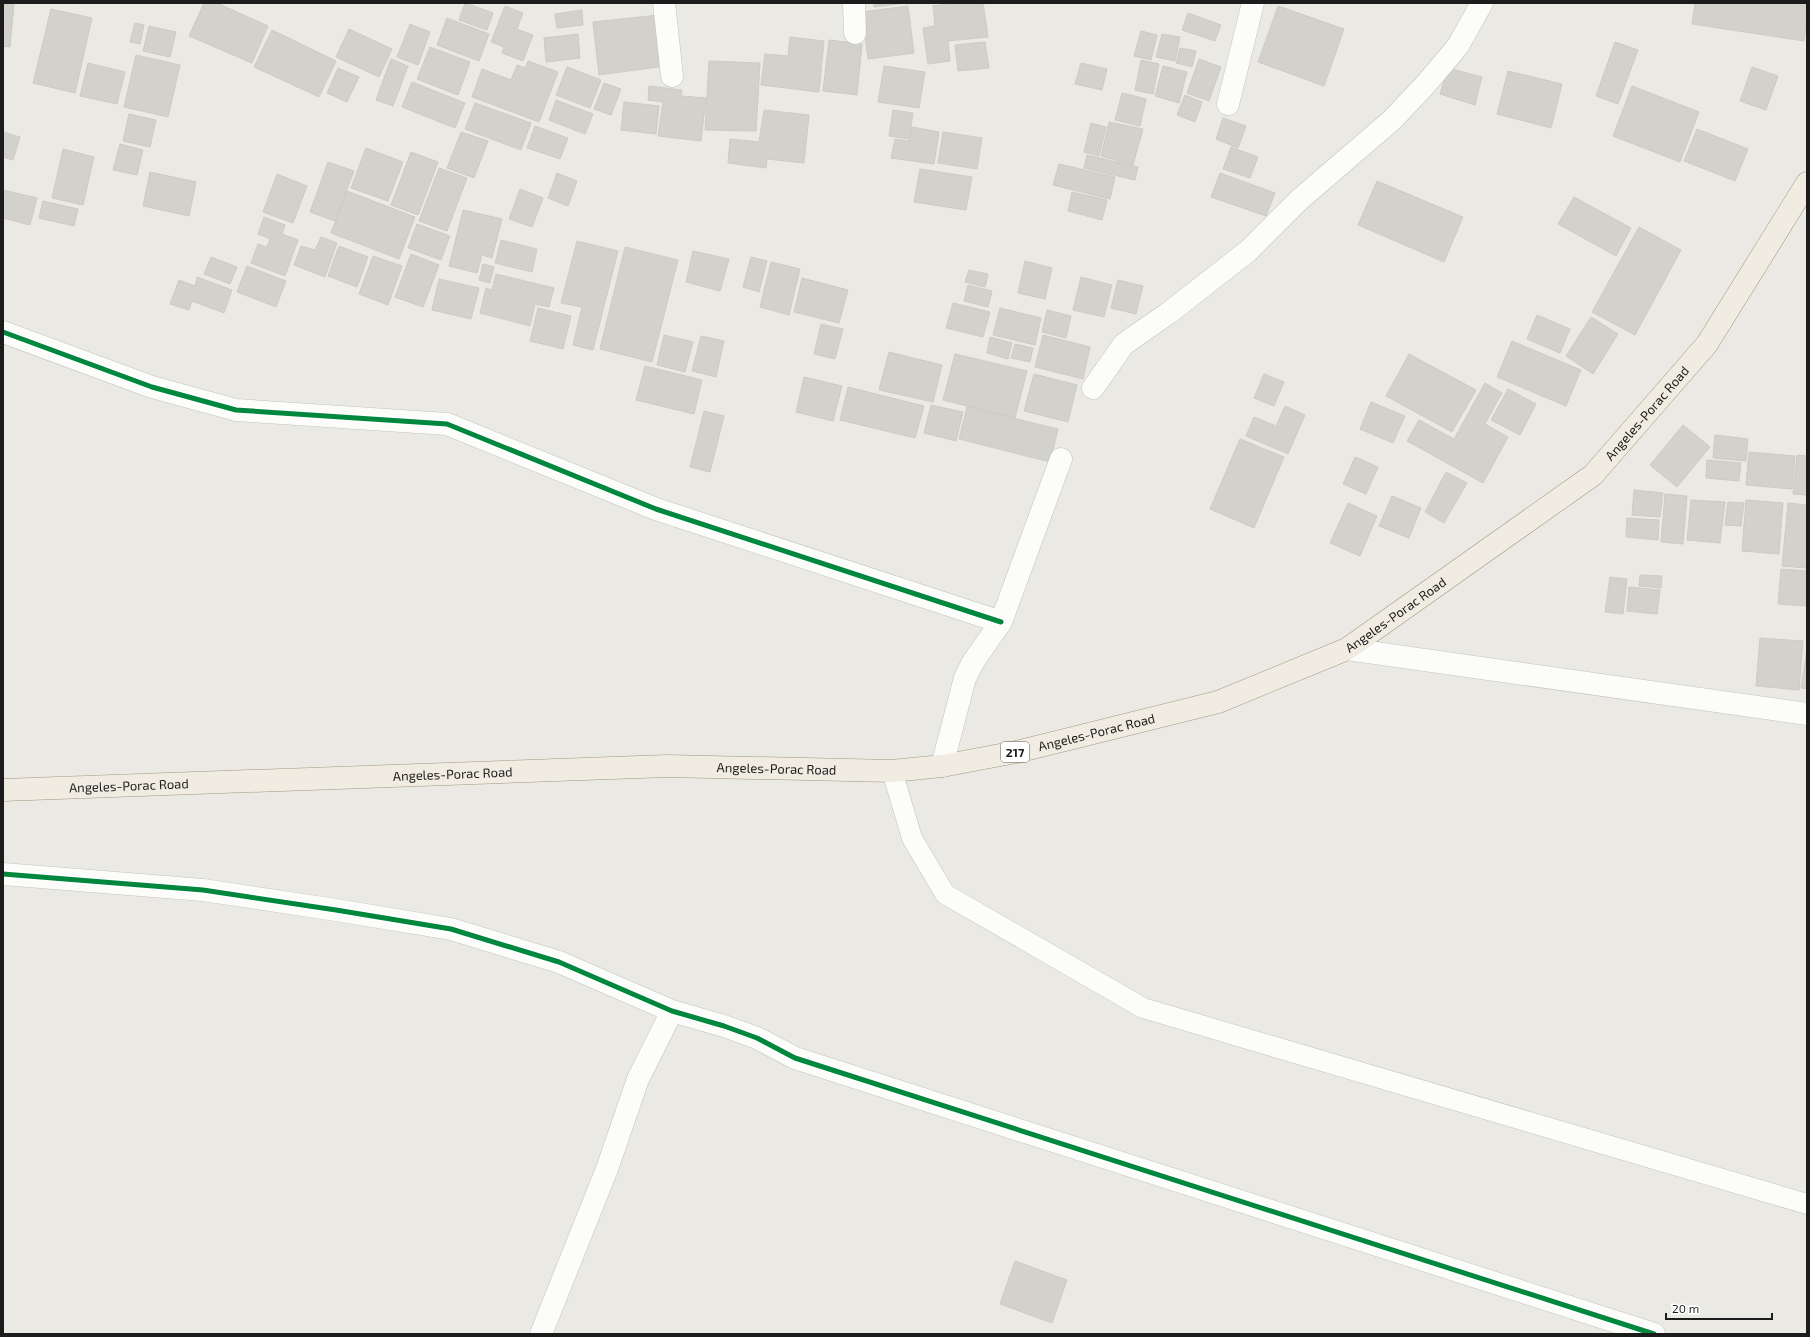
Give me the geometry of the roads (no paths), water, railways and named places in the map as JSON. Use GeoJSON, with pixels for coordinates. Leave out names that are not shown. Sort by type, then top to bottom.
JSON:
{"type":"FeatureCollection","features":[{"type":"Feature","properties":{"kind":"main road","name":"Angeles-Porac Road"},"geometry":{"type":"LineString","coordinates":[[3,790],[667,766],[892,771],[942,766],[1016,752],[1218,702],[1347,649],[1593,475],[1708,344],[1807,183]]}},
{"type":"Feature","properties":{"kind":"street"},"geometry":{"type":"LineString","coordinates":[[664,3],[672,76]]}},
{"type":"Feature","properties":{"kind":"street"},"geometry":{"type":"LineString","coordinates":[[854,3],[855,33]]}},
{"type":"Feature","properties":{"kind":"street"},"geometry":{"type":"LineString","coordinates":[[1228,104],[1253,3]]}},
{"type":"Feature","properties":{"kind":"street"},"geometry":{"type":"LineString","coordinates":[[1093,388],[1124,344],[1170,312],[1248,251],[1299,200],[1392,120],[1426,84],[1458,46],[1482,3]]}},
{"type":"Feature","properties":{"kind":"street"},"geometry":{"type":"LineString","coordinates":[[3,332],[152,387],[236,410],[447,424],[656,509],[1001,622]]}},
{"type":"Feature","properties":{"kind":"street"},"geometry":{"type":"LineString","coordinates":[[942,766],[965,678],[973,662],[1001,622],[1061,459]]}},
{"type":"Feature","properties":{"kind":"street"},"geometry":{"type":"LineString","coordinates":[[1347,649],[1807,714]]}},
{"type":"Feature","properties":{"kind":"street"},"geometry":{"type":"LineString","coordinates":[[3,874],[203,890],[451,929],[560,962],[672,1012],[724,1026],[757,1038],[802,1060],[1654,1334]]}},
{"type":"Feature","properties":{"kind":"street"},"geometry":{"type":"LineString","coordinates":[[540,1334],[607,1170],[638,1079],[672,1012]]}},
{"type":"Feature","properties":{"kind":"lane"},"geometry":{"type":"LineString","coordinates":[[892,771],[912,838],[945,894],[1143,1008],[1807,1204]]}}]}
